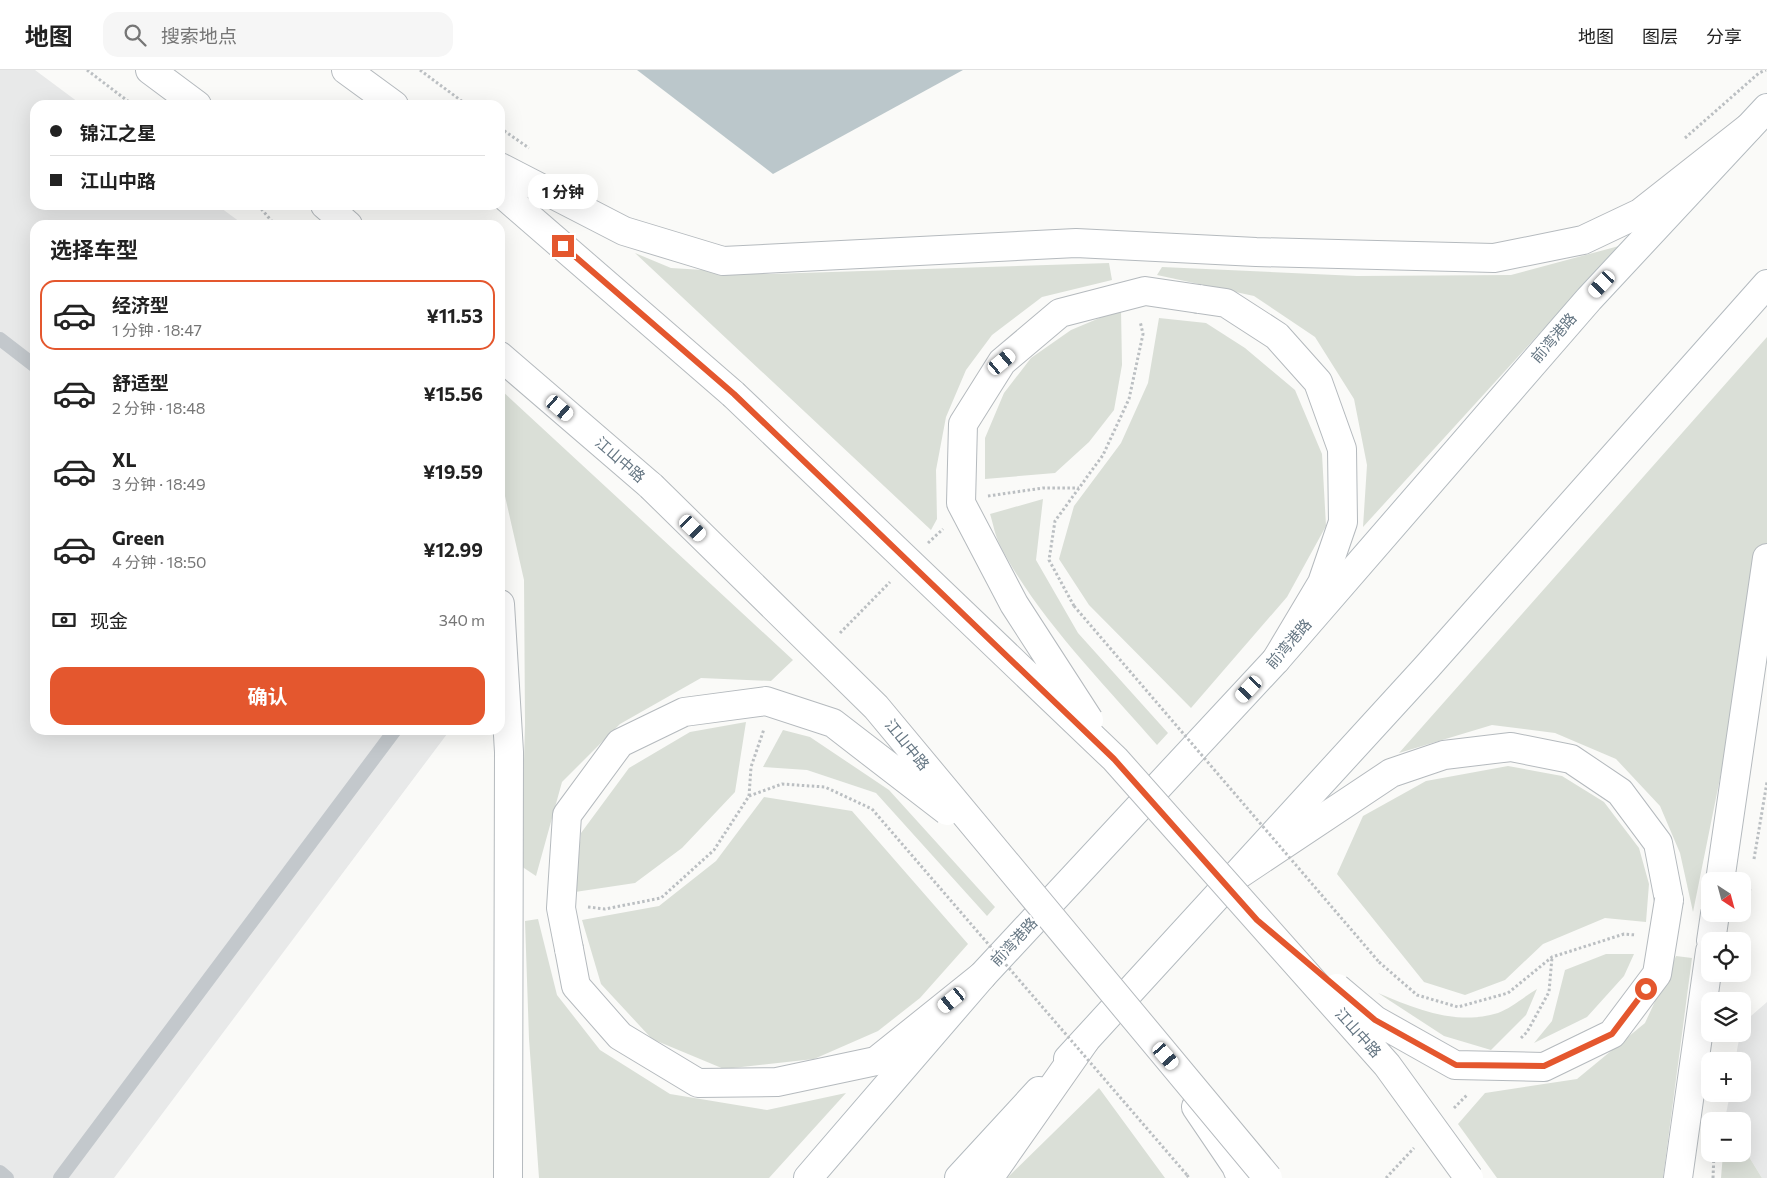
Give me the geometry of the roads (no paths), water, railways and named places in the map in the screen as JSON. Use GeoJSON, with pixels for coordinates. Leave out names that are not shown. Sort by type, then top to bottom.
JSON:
{"type":"FeatureCollection","features":[{"type":"Feature","properties":{"kind":"main road"},"geometry":{"type":"LineString","coordinates":[[150,70],[190,100]]}},
{"type":"Feature","properties":{"kind":"main road"},"geometry":{"type":"LineString","coordinates":[[346,70],[387,100]]}},
{"type":"Feature","properties":{"kind":"main road","name":"前湾港路"},"geometry":{"type":"LineString","coordinates":[[808,1178],[982,976],[1276,660],[1589,299],[1767,108]]}},
{"type":"Feature","properties":{"kind":"main road"},"geometry":{"type":"LineString","coordinates":[[505,170],[624,230],[723,261],[1076,243],[1256,252],[1494,258],[1583,240],[1640,213],[1748,128]]}},
{"type":"Feature","properties":{"kind":"main road","name":"江山中路"},"geometry":{"type":"LineString","coordinates":[[505,196],[734,394],[1114,759],[1386,1065],[1469,1178]]}},
{"type":"Feature","properties":{"kind":"main road"},"geometry":{"type":"LineString","coordinates":[[331,210],[342,220]]}},
{"type":"Feature","properties":{"kind":"main road"},"geometry":{"type":"LineString","coordinates":[[960,1178],[1426,668],[1767,284]]}},
{"type":"Feature","properties":{"kind":"main road"},"geometry":{"type":"LineString","coordinates":[[1114,759],[1014,604],[961,503],[964,424],[1002,362],[1060,313],[1145,291],[1226,303],[1277,336],[1318,382],[1342,449],[1343,522],[1322,583],[1276,660]]}},
{"type":"Feature","properties":{"kind":"main road","name":"江山中路"},"geometry":{"type":"LineString","coordinates":[[505,360],[651,486],[876,707],[1268,1178]]}},
{"type":"Feature","properties":{"kind":"main road"},"geometry":{"type":"LineString","coordinates":[[1721,872],[1767,558]]}},
{"type":"Feature","properties":{"kind":"main road"},"geometry":{"type":"LineString","coordinates":[[505,686],[509,752],[508,1178]]}},
{"type":"Feature","properties":{"kind":"main road"},"geometry":{"type":"LineString","coordinates":[[982,976],[876,1061],[777,1082],[698,1084],[620,1036],[576,986],[561,908],[567,815],[620,743],[684,712],[766,701],[833,723],[986,840]]}},
{"type":"Feature","properties":{"kind":"main road"},"geometry":{"type":"LineString","coordinates":[[1235,877],[1391,773],[1444,755],[1511,747],[1571,759],[1620,792],[1658,843],[1668,900],[1657,974],[1652,981],[1612,1034],[1544,1066],[1456,1065],[1375,1020],[1257,920]]}},
{"type":"Feature","properties":{"kind":"main road"},"geometry":{"type":"LineString","coordinates":[[1678,1178],[1706,982]]}},
{"type":"Feature","properties":{"kind":"main road"},"geometry":{"type":"LineString","coordinates":[[1142,1028],[1236,1166],[1240,1178]]}},
{"type":"Feature","properties":{"kind":"main road"},"geometry":{"type":"LineString","coordinates":[[989,1178],[1085,1041]]}},
{"type":"Feature","properties":{"kind":"lane"},"geometry":{"type":"LineString","coordinates":[[0,338],[30,362]]}},
{"type":"Feature","properties":{"kind":"lane"},"geometry":{"type":"LineString","coordinates":[[60,1178],[391,735]]}},
{"type":"Feature","properties":{"kind":"lane"},"geometry":{"type":"LineString","coordinates":[[0,1172],[7,1178]]}}]}
